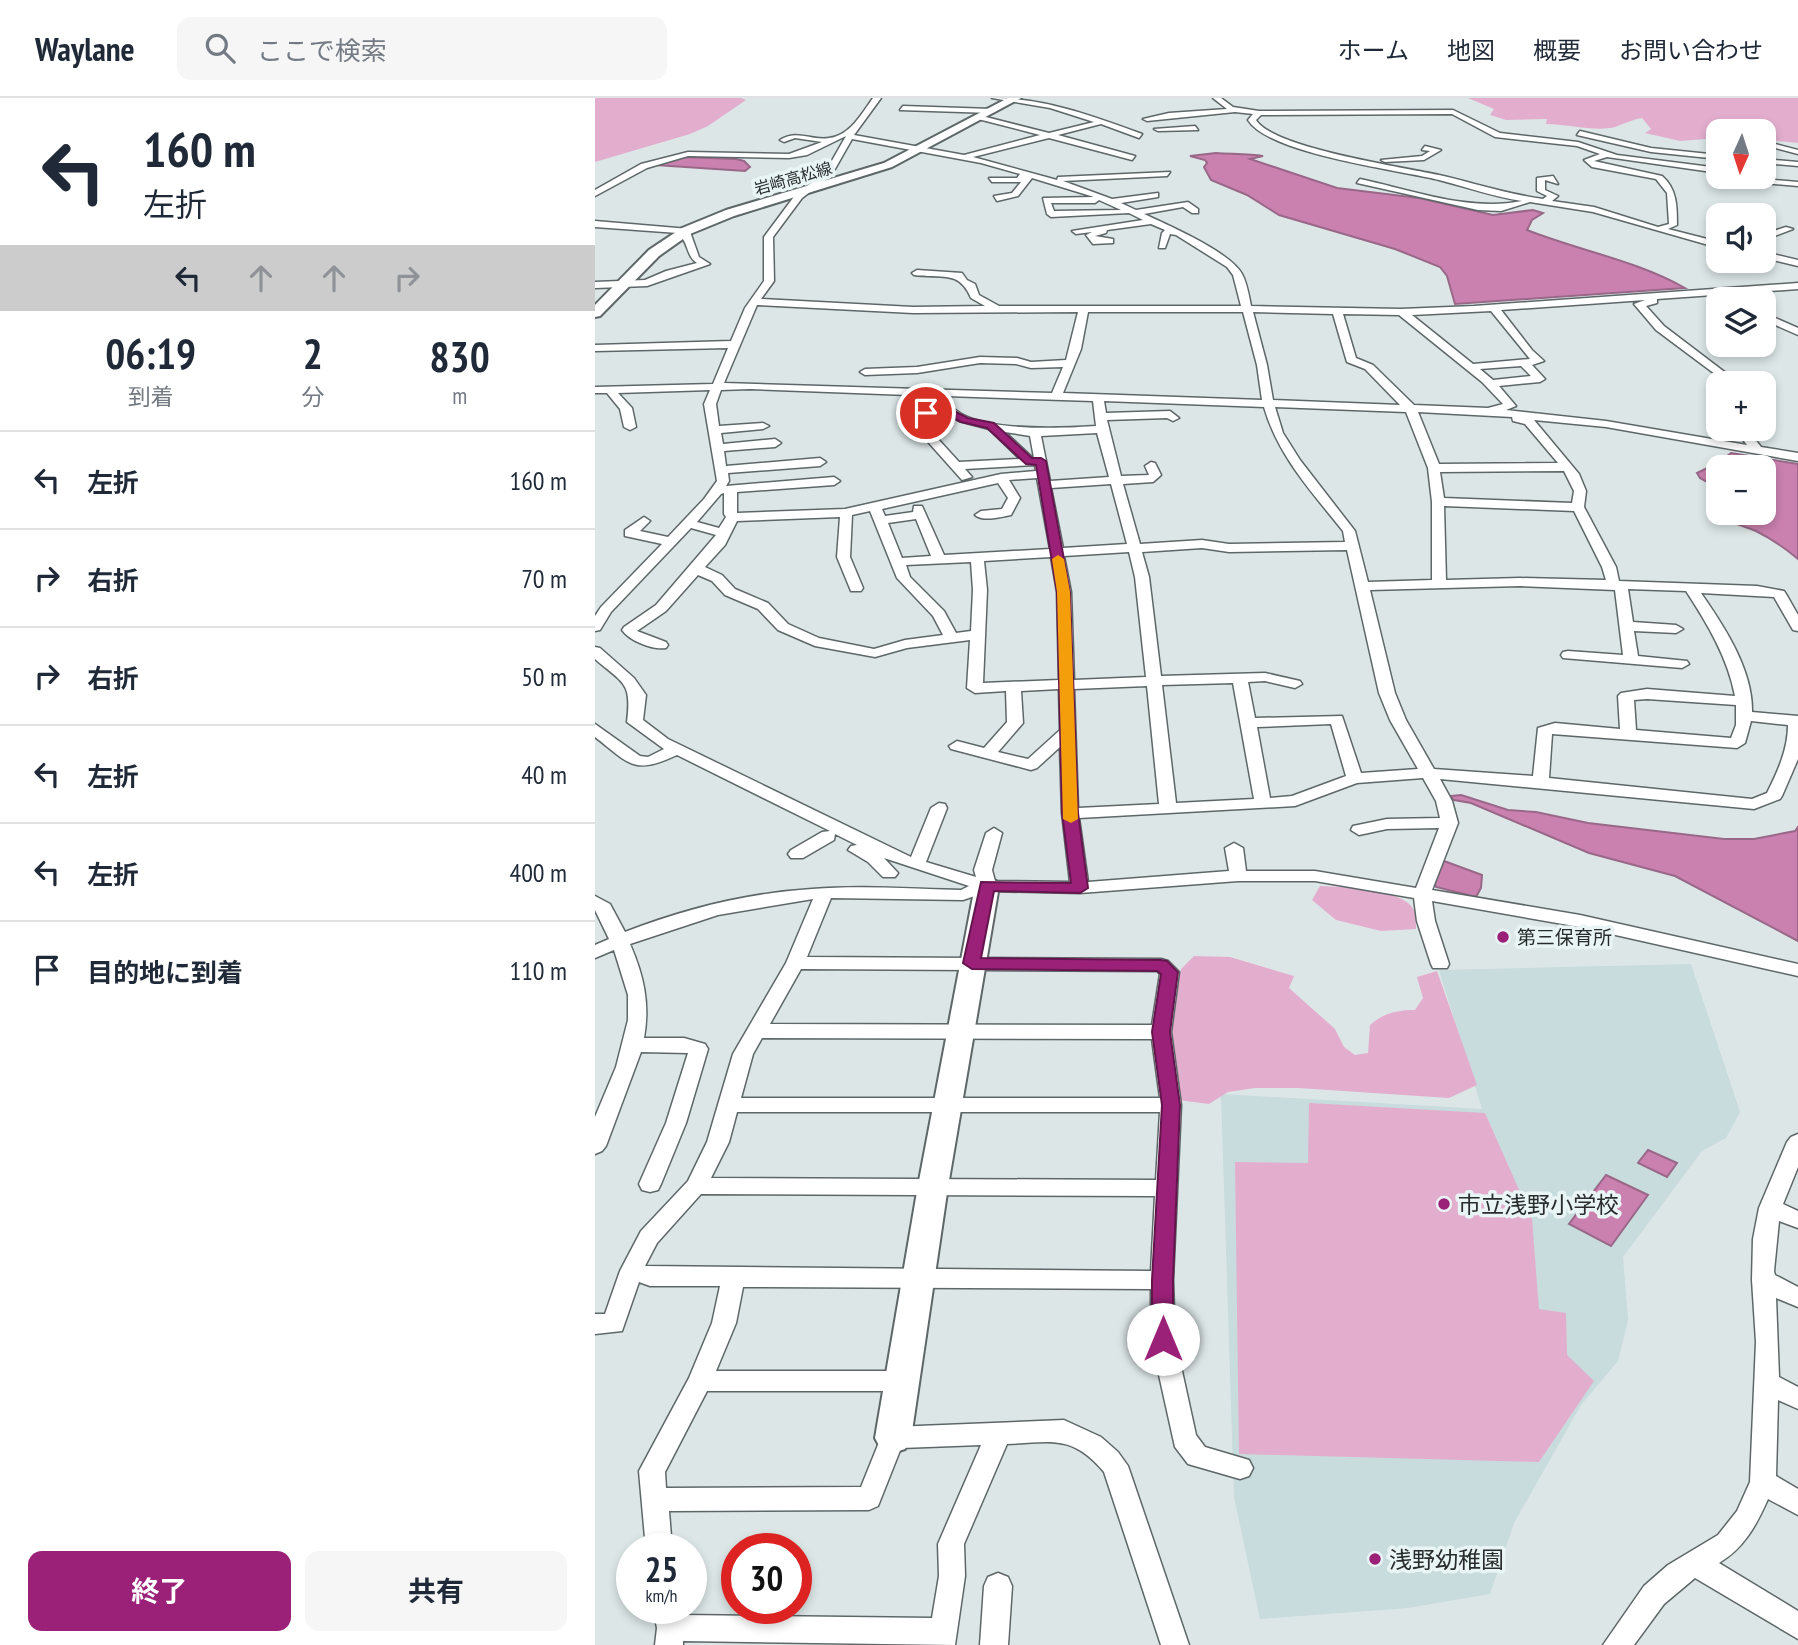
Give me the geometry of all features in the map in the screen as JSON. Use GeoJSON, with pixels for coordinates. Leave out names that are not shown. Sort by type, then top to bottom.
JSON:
{"type":"FeatureCollection","features":[{"type":"Feature","properties":{"kind":"main road","name":"岩崎高松線"},"geometry":{"type":"LineString","coordinates":[[595,313],[654,253],[684,232],[730,213],[867,173],[923,149],[1016,98]]}},
{"type":"Feature","properties":{"kind":"main road"},"geometry":{"type":"LineString","coordinates":[[893,1438],[933,1186],[987,886]]}},
{"type":"Feature","properties":{"kind":"street"},"geometry":{"type":"LineString","coordinates":[[996,98],[1016,98],[1102,122],[1139,136]]}},
{"type":"Feature","properties":{"kind":"street"},"geometry":{"type":"LineString","coordinates":[[1217,98],[1226,107],[1256,111],[1453,112],[1498,135],[1578,144],[1608,155],[1706,169]]}},
{"type":"Feature","properties":{"kind":"street"},"geometry":{"type":"LineString","coordinates":[[1241,98],[1247,106],[1256,111],[1271,106],[1271,103]]}},
{"type":"Feature","properties":{"kind":"street"},"geometry":{"type":"LineString","coordinates":[[880,99],[853,133],[828,174],[799,196],[768,237],[769,281],[754,302],[716,386],[710,404],[712,424],[724,490],[732,504],[730,514],[734,517],[919,512],[939,558]]}},
{"type":"Feature","properties":{"kind":"street"},"geometry":{"type":"LineString","coordinates":[[898,100],[936,102],[923,103]]}},
{"type":"Feature","properties":{"kind":"street"},"geometry":{"type":"LineString","coordinates":[[903,108],[987,114],[1048,135],[1132,158]]}},
{"type":"Feature","properties":{"kind":"street"},"geometry":{"type":"LineString","coordinates":[[1158,126],[1194,124],[1237,109]]}},
{"type":"Feature","properties":{"kind":"street"},"geometry":{"type":"LineString","coordinates":[[1256,111],[1252,120],[1257,128],[1302,147],[1336,157],[1537,202],[1594,209],[1706,242]]}},
{"type":"Feature","properties":{"kind":"street"},"geometry":{"type":"LineString","coordinates":[[1147,119],[1167,114],[1194,124]]}},
{"type":"Feature","properties":{"kind":"street"},"geometry":{"type":"LineString","coordinates":[[962,157],[1102,122]]}},
{"type":"Feature","properties":{"kind":"street"},"geometry":{"type":"LineString","coordinates":[[1583,131],[1651,150],[1706,152]]}},
{"type":"Feature","properties":{"kind":"street"},"geometry":{"type":"LineString","coordinates":[[595,193],[644,166],[688,154],[774,157],[804,153],[826,140],[853,133],[1051,180],[1108,201],[1172,230],[1230,265],[1238,275],[1277,433],[1285,449],[1342,519],[1354,546],[1387,692],[1398,720],[1444,801],[1450,823],[1422,894],[1426,921],[1440,964]]}},
{"type":"Feature","properties":{"kind":"street"},"geometry":{"type":"LineString","coordinates":[[812,148],[783,145],[794,136],[826,140]]}},
{"type":"Feature","properties":{"kind":"street"},"geometry":{"type":"LineString","coordinates":[[1776,146],[1798,152]]}},
{"type":"Feature","properties":{"kind":"street"},"geometry":{"type":"LineString","coordinates":[[1336,157],[1400,160],[1429,157],[1437,150],[1425,148]]}},
{"type":"Feature","properties":{"kind":"street"},"geometry":{"type":"LineString","coordinates":[[1608,155],[1587,160],[1599,167],[1654,174],[1667,183],[1674,200],[1673,225],[1660,229]]}},
{"type":"Feature","properties":{"kind":"street"},"geometry":{"type":"LineString","coordinates":[[1776,162],[1798,164]]}},
{"type":"Feature","properties":{"kind":"street"},"geometry":{"type":"LineString","coordinates":[[992,180],[1020,180],[1027,173]]}},
{"type":"Feature","properties":{"kind":"street"},"geometry":{"type":"LineString","coordinates":[[997,198],[1013,197],[1021,192],[1027,173]]}},
{"type":"Feature","properties":{"kind":"street"},"geometry":{"type":"LineString","coordinates":[[1051,180],[1109,174],[1125,178],[1167,174]]}},
{"type":"Feature","properties":{"kind":"street"},"geometry":{"type":"LineString","coordinates":[[1776,176],[1798,177]]}},
{"type":"Feature","properties":{"kind":"street"},"geometry":{"type":"LineString","coordinates":[[1360,181],[1490,209],[1514,207],[1554,196],[1541,191],[1541,178],[1549,178],[1555,182]]}},
{"type":"Feature","properties":{"kind":"street"},"geometry":{"type":"LineString","coordinates":[[1776,182],[1798,184]]}},
{"type":"Feature","properties":{"kind":"street"},"geometry":{"type":"LineString","coordinates":[[1155,195],[1108,201],[1046,200],[1051,214],[1159,209],[1206,212]]}},
{"type":"Feature","properties":{"kind":"street"},"geometry":{"type":"LineString","coordinates":[[1076,231],[1152,221]]}},
{"type":"Feature","properties":{"kind":"street"},"geometry":{"type":"LineString","coordinates":[[595,224],[684,232],[692,242],[695,258],[705,264],[669,273],[647,283],[595,285]]}},
{"type":"Feature","properties":{"kind":"street"},"geometry":{"type":"LineString","coordinates":[[1106,229],[1114,237],[1110,241]]}},
{"type":"Feature","properties":{"kind":"street"},"geometry":{"type":"LineString","coordinates":[[1106,229],[1090,235],[1093,241],[1110,241],[1119,247]]}},
{"type":"Feature","properties":{"kind":"street"},"geometry":{"type":"LineString","coordinates":[[1776,233],[1789,229]]}},
{"type":"Feature","properties":{"kind":"street"},"geometry":{"type":"LineString","coordinates":[[1162,246],[1166,233],[1172,230]]}},
{"type":"Feature","properties":{"kind":"street"},"geometry":{"type":"LineString","coordinates":[[1776,258],[1798,263]]}},
{"type":"Feature","properties":{"kind":"street"},"geometry":{"type":"LineString","coordinates":[[917,273],[959,275],[972,286],[974,296],[999,309]]}},
{"type":"Feature","properties":{"kind":"street"},"geometry":{"type":"LineString","coordinates":[[1776,288],[1798,286]]}},
{"type":"Feature","properties":{"kind":"street"},"geometry":{"type":"LineString","coordinates":[[1780,288],[1798,295]]}},
{"type":"Feature","properties":{"kind":"street"},"geometry":{"type":"LineString","coordinates":[[754,302],[913,310],[1247,309],[1401,312],[1706,292]]}},
{"type":"Feature","properties":{"kind":"street"},"geometry":{"type":"LineString","coordinates":[[1706,295],[1639,304],[1660,328],[1718,371]]}},
{"type":"Feature","properties":{"kind":"street"},"geometry":{"type":"LineString","coordinates":[[1471,367],[1539,361],[1528,352],[1494,308]]}},
{"type":"Feature","properties":{"kind":"street"},"geometry":{"type":"LineString","coordinates":[[1056,397],[1071,363],[1083,309]]}},
{"type":"Feature","properties":{"kind":"street"},"geometry":{"type":"LineString","coordinates":[[1337,310],[1351,360],[1369,367],[1411,409],[1434,468],[1438,502],[1439,583]]}},
{"type":"Feature","properties":{"kind":"street"},"geometry":{"type":"LineString","coordinates":[[1401,312],[1423,325],[1492,383],[1510,407],[1489,408],[1484,411]]}},
{"type":"Feature","properties":{"kind":"street"},"geometry":{"type":"LineString","coordinates":[[1776,322],[1798,332]]}},
{"type":"Feature","properties":{"kind":"street"},"geometry":{"type":"LineString","coordinates":[[595,348],[736,344]]}},
{"type":"Feature","properties":{"kind":"street"},"geometry":{"type":"LineString","coordinates":[[865,372],[917,370],[980,360],[1017,361],[1031,365],[1071,363]]}},
{"type":"Feature","properties":{"kind":"street"},"geometry":{"type":"LineString","coordinates":[[1492,383],[1540,379],[1524,362]]}},
{"type":"Feature","properties":{"kind":"street"},"geometry":{"type":"LineString","coordinates":[[595,390],[716,386],[882,397],[940,393],[1484,411],[1606,424],[1798,457]]}},
{"type":"Feature","properties":{"kind":"street"},"geometry":{"type":"LineString","coordinates":[[610,390],[626,408],[631,427]]}},
{"type":"Feature","properties":{"kind":"street"},"geometry":{"type":"LineString","coordinates":[[940,393],[939,400],[946,410],[965,420],[1035,433],[1170,414],[1173,418]]}},
{"type":"Feature","properties":{"kind":"street"},"geometry":{"type":"LineString","coordinates":[[1098,399],[1142,578],[1168,808]]}},
{"type":"Feature","properties":{"kind":"street"},"geometry":{"type":"LineString","coordinates":[[946,410],[910,415],[966,477]]}},
{"type":"Feature","properties":{"kind":"street"},"geometry":{"type":"LineString","coordinates":[[1484,411],[1494,417],[1529,421],[1573,474],[1580,491],[1578,507],[1618,586],[1628,626],[1631,660]]}},
{"type":"Feature","properties":{"kind":"street"},"geometry":{"type":"LineString","coordinates":[[712,424],[754,416]]}},
{"type":"Feature","properties":{"kind":"street"},"geometry":{"type":"LineString","coordinates":[[712,424],[763,426]]}},
{"type":"Feature","properties":{"kind":"street"},"geometry":{"type":"LineString","coordinates":[[991,425],[1040,471]]}},
{"type":"Feature","properties":{"kind":"street"},"geometry":{"type":"LineString","coordinates":[[1035,433],[1064,592],[1070,813],[1080,888]]}},
{"type":"Feature","properties":{"kind":"street"},"geometry":{"type":"LineString","coordinates":[[1750,441],[1756,449]]}},
{"type":"Feature","properties":{"kind":"street"},"geometry":{"type":"LineString","coordinates":[[716,448],[775,443]]}},
{"type":"Feature","properties":{"kind":"street"},"geometry":{"type":"LineString","coordinates":[[722,470],[820,462]]}},
{"type":"Feature","properties":{"kind":"street"},"geometry":{"type":"LineString","coordinates":[[957,466],[1040,471],[1117,481],[1153,478],[1155,475],[1151,466]]}},
{"type":"Feature","properties":{"kind":"street"},"geometry":{"type":"LineString","coordinates":[[1434,468],[1566,467]]}},
{"type":"Feature","properties":{"kind":"street"},"geometry":{"type":"LineString","coordinates":[[878,514],[1001,478],[1040,471]]}},
{"type":"Feature","properties":{"kind":"street"},"geometry":{"type":"LineString","coordinates":[[997,528],[986,514],[1007,512],[1014,498],[1001,478]]}},
{"type":"Feature","properties":{"kind":"street"},"geometry":{"type":"LineString","coordinates":[[595,627],[606,610],[724,490],[834,481]]}},
{"type":"Feature","properties":{"kind":"street"},"geometry":{"type":"LineString","coordinates":[[1438,502],[1578,507]]}},
{"type":"Feature","properties":{"kind":"street"},"geometry":{"type":"LineString","coordinates":[[845,513],[848,519],[843,548],[849,577],[856,588]]}},
{"type":"Feature","properties":{"kind":"street"},"geometry":{"type":"LineString","coordinates":[[878,514],[904,578],[939,614],[951,637]]}},
{"type":"Feature","properties":{"kind":"street"},"geometry":{"type":"LineString","coordinates":[[661,645],[633,635],[629,630],[661,608],[720,542],[723,532],[734,517]]}},
{"type":"Feature","properties":{"kind":"street"},"geometry":{"type":"LineString","coordinates":[[643,521],[631,533],[671,542]]}},
{"type":"Feature","properties":{"kind":"street"},"geometry":{"type":"LineString","coordinates":[[690,523],[702,529],[723,532]]}},
{"type":"Feature","properties":{"kind":"street"},"geometry":{"type":"LineString","coordinates":[[897,562],[1202,544],[1229,548],[1354,546]]}},
{"type":"Feature","properties":{"kind":"street"},"geometry":{"type":"LineString","coordinates":[[977,556],[980,590],[975,688],[1265,677],[1295,684]]}},
{"type":"Feature","properties":{"kind":"street"},"geometry":{"type":"LineString","coordinates":[[697,569],[717,578],[730,592],[763,606],[783,627],[815,642],[875,653],[905,644],[977,635]]}},
{"type":"Feature","properties":{"kind":"street"},"geometry":{"type":"LineString","coordinates":[[1363,586],[1520,582],[1761,590],[1779,594],[1798,627]]}},
{"type":"Feature","properties":{"kind":"street"},"geometry":{"type":"LineString","coordinates":[[1541,782],[1545,731],[1555,728],[1738,743],[1743,732],[1739,681],[1730,655],[1690,587]]}},
{"type":"Feature","properties":{"kind":"street"},"geometry":{"type":"LineString","coordinates":[[1628,626],[1676,629]]}},
{"type":"Feature","properties":{"kind":"street"},"geometry":{"type":"LineString","coordinates":[[595,651],[629,681],[638,695],[635,722],[643,730],[710,766],[916,865],[987,886],[1080,888],[1238,876],[1315,876],[1580,921],[1798,970]]}},
{"type":"Feature","properties":{"kind":"street"},"geometry":{"type":"LineString","coordinates":[[1568,655],[1682,664]]}},
{"type":"Feature","properties":{"kind":"street"},"geometry":{"type":"LineString","coordinates":[[1240,678],[1263,804]]}},
{"type":"Feature","properties":{"kind":"street"},"geometry":{"type":"LineString","coordinates":[[987,754],[1015,723],[1013,687]]}},
{"type":"Feature","properties":{"kind":"street"},"geometry":{"type":"LineString","coordinates":[[1070,813],[1263,804],[1307,797],[1355,778],[1427,773],[1754,804],[1774,796],[1792,757],[1797,739],[1797,721],[1743,709],[1647,694],[1626,696],[1628,734]]}},
{"type":"Feature","properties":{"kind":"street"},"geometry":{"type":"LineString","coordinates":[[1250,723],[1338,719],[1355,778]]}},
{"type":"Feature","properties":{"kind":"street"},"geometry":{"type":"LineString","coordinates":[[595,729],[636,761],[650,762],[677,749]]}},
{"type":"Feature","properties":{"kind":"street"},"geometry":{"type":"LineString","coordinates":[[957,746],[1031,765],[1068,731]]}},
{"type":"Feature","properties":{"kind":"street"},"geometry":{"type":"LineString","coordinates":[[710,766],[703,769],[874,858],[889,873]]}},
{"type":"Feature","properties":{"kind":"street"},"geometry":{"type":"LineString","coordinates":[[916,865],[939,808]]}},
{"type":"Feature","properties":{"kind":"street"},"geometry":{"type":"LineString","coordinates":[[1359,830],[1387,824],[1450,823]]}},
{"type":"Feature","properties":{"kind":"street"},"geometry":{"type":"LineString","coordinates":[[987,886],[983,870],[994,833]]}},
{"type":"Feature","properties":{"kind":"street"},"geometry":{"type":"LineString","coordinates":[[797,854],[828,836]]}},
{"type":"Feature","properties":{"kind":"street"},"geometry":{"type":"LineString","coordinates":[[1234,848],[1238,876]]}},
{"type":"Feature","properties":{"kind":"street"},"geometry":{"type":"LineString","coordinates":[[595,952],[621,941],[733,907],[790,896],[963,895],[987,886]]}},
{"type":"Feature","properties":{"kind":"street"},"geometry":{"type":"LineString","coordinates":[[595,1324],[614,1324],[631,1272],[649,1237],[696,1186],[718,1142],[731,1105],[743,1054],[795,963],[812,928],[824,894]]}},
{"type":"Feature","properties":{"kind":"street"},"geometry":{"type":"LineString","coordinates":[[595,902],[603,906],[621,941],[636,981],[640,1004],[633,1045],[595,1146]]}},
{"type":"Feature","properties":{"kind":"street"},"geometry":{"type":"LineString","coordinates":[[795,963],[1161,965],[1170,972],[1161,1032],[1171,1105],[1162,1280],[1163,1339],[1184,1439],[1197,1456],[1240,1468]]}},
{"type":"Feature","properties":{"kind":"street"},"geometry":{"type":"LineString","coordinates":[[756,1031],[1161,1032]]}},
{"type":"Feature","properties":{"kind":"street"},"geometry":{"type":"LineString","coordinates":[[633,1045],[684,1045],[698,1049],[676,1123],[650,1184]]}},
{"type":"Feature","properties":{"kind":"street"},"geometry":{"type":"LineString","coordinates":[[731,1105],[1171,1105]]}},
{"type":"Feature","properties":{"kind":"street"},"geometry":{"type":"LineString","coordinates":[[1618,1645],[1654,1595],[1678,1574],[1727,1544],[1746,1519],[1763,1482],[1768,1342],[1763,1280],[1765,1238],[1770,1208],[1796,1150]]}},
{"type":"Feature","properties":{"kind":"street"},"geometry":{"type":"LineString","coordinates":[[696,1186],[1166,1188]]}},
{"type":"Feature","properties":{"kind":"street"},"geometry":{"type":"LineString","coordinates":[[1770,1208],[1798,1220]]}},
{"type":"Feature","properties":{"kind":"street"},"geometry":{"type":"LineString","coordinates":[[631,1272],[650,1277],[1162,1280]]}},
{"type":"Feature","properties":{"kind":"street"},"geometry":{"type":"LineString","coordinates":[[658,1533],[652,1471],[700,1381],[724,1323],[733,1278]]}},
{"type":"Feature","properties":{"kind":"street"},"geometry":{"type":"LineString","coordinates":[[1763,1280],[1798,1298]]}},
{"type":"Feature","properties":{"kind":"street"},"geometry":{"type":"LineString","coordinates":[[700,1381],[902,1381]]}},
{"type":"Feature","properties":{"kind":"street"},"geometry":{"type":"LineString","coordinates":[[1767,1382],[1798,1399]]}},
{"type":"Feature","properties":{"kind":"street"},"geometry":{"type":"LineString","coordinates":[[655,1500],[869,1499],[893,1438],[1064,1431],[1081,1436],[1101,1449],[1115,1466],[1175,1645]]}},
{"type":"Feature","properties":{"kind":"street"},"geometry":{"type":"LineString","coordinates":[[669,1627],[942,1638],[952,1576],[951,1544],[999,1433]]}},
{"type":"Feature","properties":{"kind":"street"},"geometry":{"type":"LineString","coordinates":[[1763,1482],[1798,1503]]}},
{"type":"Feature","properties":{"kind":"street"},"geometry":{"type":"LineString","coordinates":[[1694,1563],[1798,1626]]}},
{"type":"Feature","properties":{"kind":"street"},"geometry":{"type":"LineString","coordinates":[[994,1645],[998,1586]]}},
{"type":"Feature","properties":{"kind":"shaded area"},"geometry":{"type":"Polygon","coordinates":[[[595,98],[746,100],[708,126],[690,134],[595,162],[595,98]]]}},
{"type":"Feature","properties":{"kind":"shaded area"},"geometry":{"type":"Polygon","coordinates":[[[1468,98],[1798,98],[1798,143],[1776,141],[1776,119],[1706,119],[1706,139],[1680,141],[1645,133],[1651,129],[1642,118],[1599,129],[1546,124],[1547,119],[1506,120],[1490,115],[1494,109],[1468,98]]]}},
{"type":"Feature","properties":{"kind":"shaded area"},"geometry":{"type":"Polygon","coordinates":[[[1216,153],[1263,156],[1250,159],[1337,188],[1419,198],[1493,215],[1533,210],[1543,213],[1532,220],[1527,230],[1647,270],[1685,288],[1455,304],[1447,276],[1440,267],[1395,249],[1279,215],[1247,195],[1211,180],[1204,167],[1207,163],[1205,160],[1190,156],[1216,153]]]}},
{"type":"Feature","properties":{"kind":"shaded area"},"geometry":{"type":"Polygon","coordinates":[[[683,157],[736,159],[744,161],[750,167],[745,171],[655,165],[683,157]]]}},
{"type":"Feature","properties":{"kind":"shaded area"},"geometry":{"type":"Polygon","coordinates":[[[1776,460],[1798,464],[1798,559],[1756,531],[1741,525],[1776,525],[1776,460]]]}},
{"type":"Feature","properties":{"kind":"shaded area"},"geometry":{"type":"Polygon","coordinates":[[[1706,469],[1706,481],[1700,478],[1697,473],[1706,469]]]}},
{"type":"Feature","properties":{"kind":"shaded area"},"geometry":{"type":"Polygon","coordinates":[[[1461,795],[1508,810],[1536,812],[1588,823],[1724,839],[1754,839],[1795,831],[1798,827],[1798,941],[1675,876],[1589,853],[1471,803],[1454,800],[1450,796],[1461,795]]]}},
{"type":"Feature","properties":{"kind":"shaded area"},"geometry":{"type":"Polygon","coordinates":[[[1444,861],[1482,875],[1481,888],[1476,897],[1436,887],[1434,883],[1444,861]]]}},
{"type":"Feature","properties":{"kind":"shaded area"},"geometry":{"type":"Polygon","coordinates":[[[1320,886],[1372,890],[1399,898],[1415,912],[1416,929],[1381,931],[1336,920],[1312,900],[1320,886]]]}},
{"type":"Feature","properties":{"kind":"shaded area"},"geometry":{"type":"Polygon","coordinates":[[[1194,956],[1230,957],[1294,976],[1289,988],[1335,1029],[1344,1047],[1355,1055],[1368,1053],[1370,1025],[1375,1021],[1391,1013],[1415,1010],[1423,998],[1417,977],[1437,971],[1477,1085],[1449,1098],[1298,1088],[1255,1088],[1228,1092],[1209,1104],[1178,1100],[1168,1031],[1181,969],[1194,956]]]}},
{"type":"Feature","properties":{"kind":"shaded area","name":"市立浅野小学校"},"geometry":{"type":"Polygon","coordinates":[[[1691,964],[1740,1112],[1726,1138],[1702,1151],[1623,1257],[1628,1320],[1618,1361],[1581,1405],[1514,1523],[1490,1594],[1408,1608],[1260,1619],[1234,1497],[1221,1094],[1482,1109],[1439,970],[1691,964]]]}},
{"type":"Feature","properties":{"kind":"shaded area"},"geometry":{"type":"Polygon","coordinates":[[[1309,1103],[1485,1113],[1532,1219],[1539,1309],[1566,1313],[1567,1355],[1594,1381],[1539,1462],[1239,1454],[1235,1162],[1308,1163],[1309,1103]]]}},
{"type":"Feature","properties":{"kind":"shaded area"},"geometry":{"type":"Polygon","coordinates":[[[1648,1150],[1677,1163],[1667,1177],[1638,1163],[1648,1150]]]}},
{"type":"Feature","properties":{"kind":"shaded area"},"geometry":{"type":"Polygon","coordinates":[[[1606,1175],[1648,1195],[1611,1246],[1569,1224],[1606,1175]]]}},
{"type":"Feature","properties":{"kind":"slow traffic"},"geometry":{"type":"LineString","coordinates":[[1058,559],[1064,592],[1071,819]]}},
{"type":"Feature","properties":{"kind":"place","name":"第三保育所"},"geometry":{"type":"Point","coordinates":[1503,937]}},
{"type":"Feature","properties":{"kind":"place","name":"市立浅野小学校"},"geometry":{"type":"Point","coordinates":[1444,1204]}},
{"type":"Feature","properties":{"kind":"place","name":"浅野幼稚園"},"geometry":{"type":"Point","coordinates":[1375,1559]}},
{"type":"Feature","properties":{"kind":"route"},"geometry":{"type":"LineString","coordinates":[[926,413],[946,410],[965,420],[991,425],[1030,462],[1041,461],[1064,592],[1070,813],[1080,888],[987,886],[972,963],[1161,965],[1170,972],[1161,1032],[1171,1105],[1162,1280],[1163,1339]]}}]}
